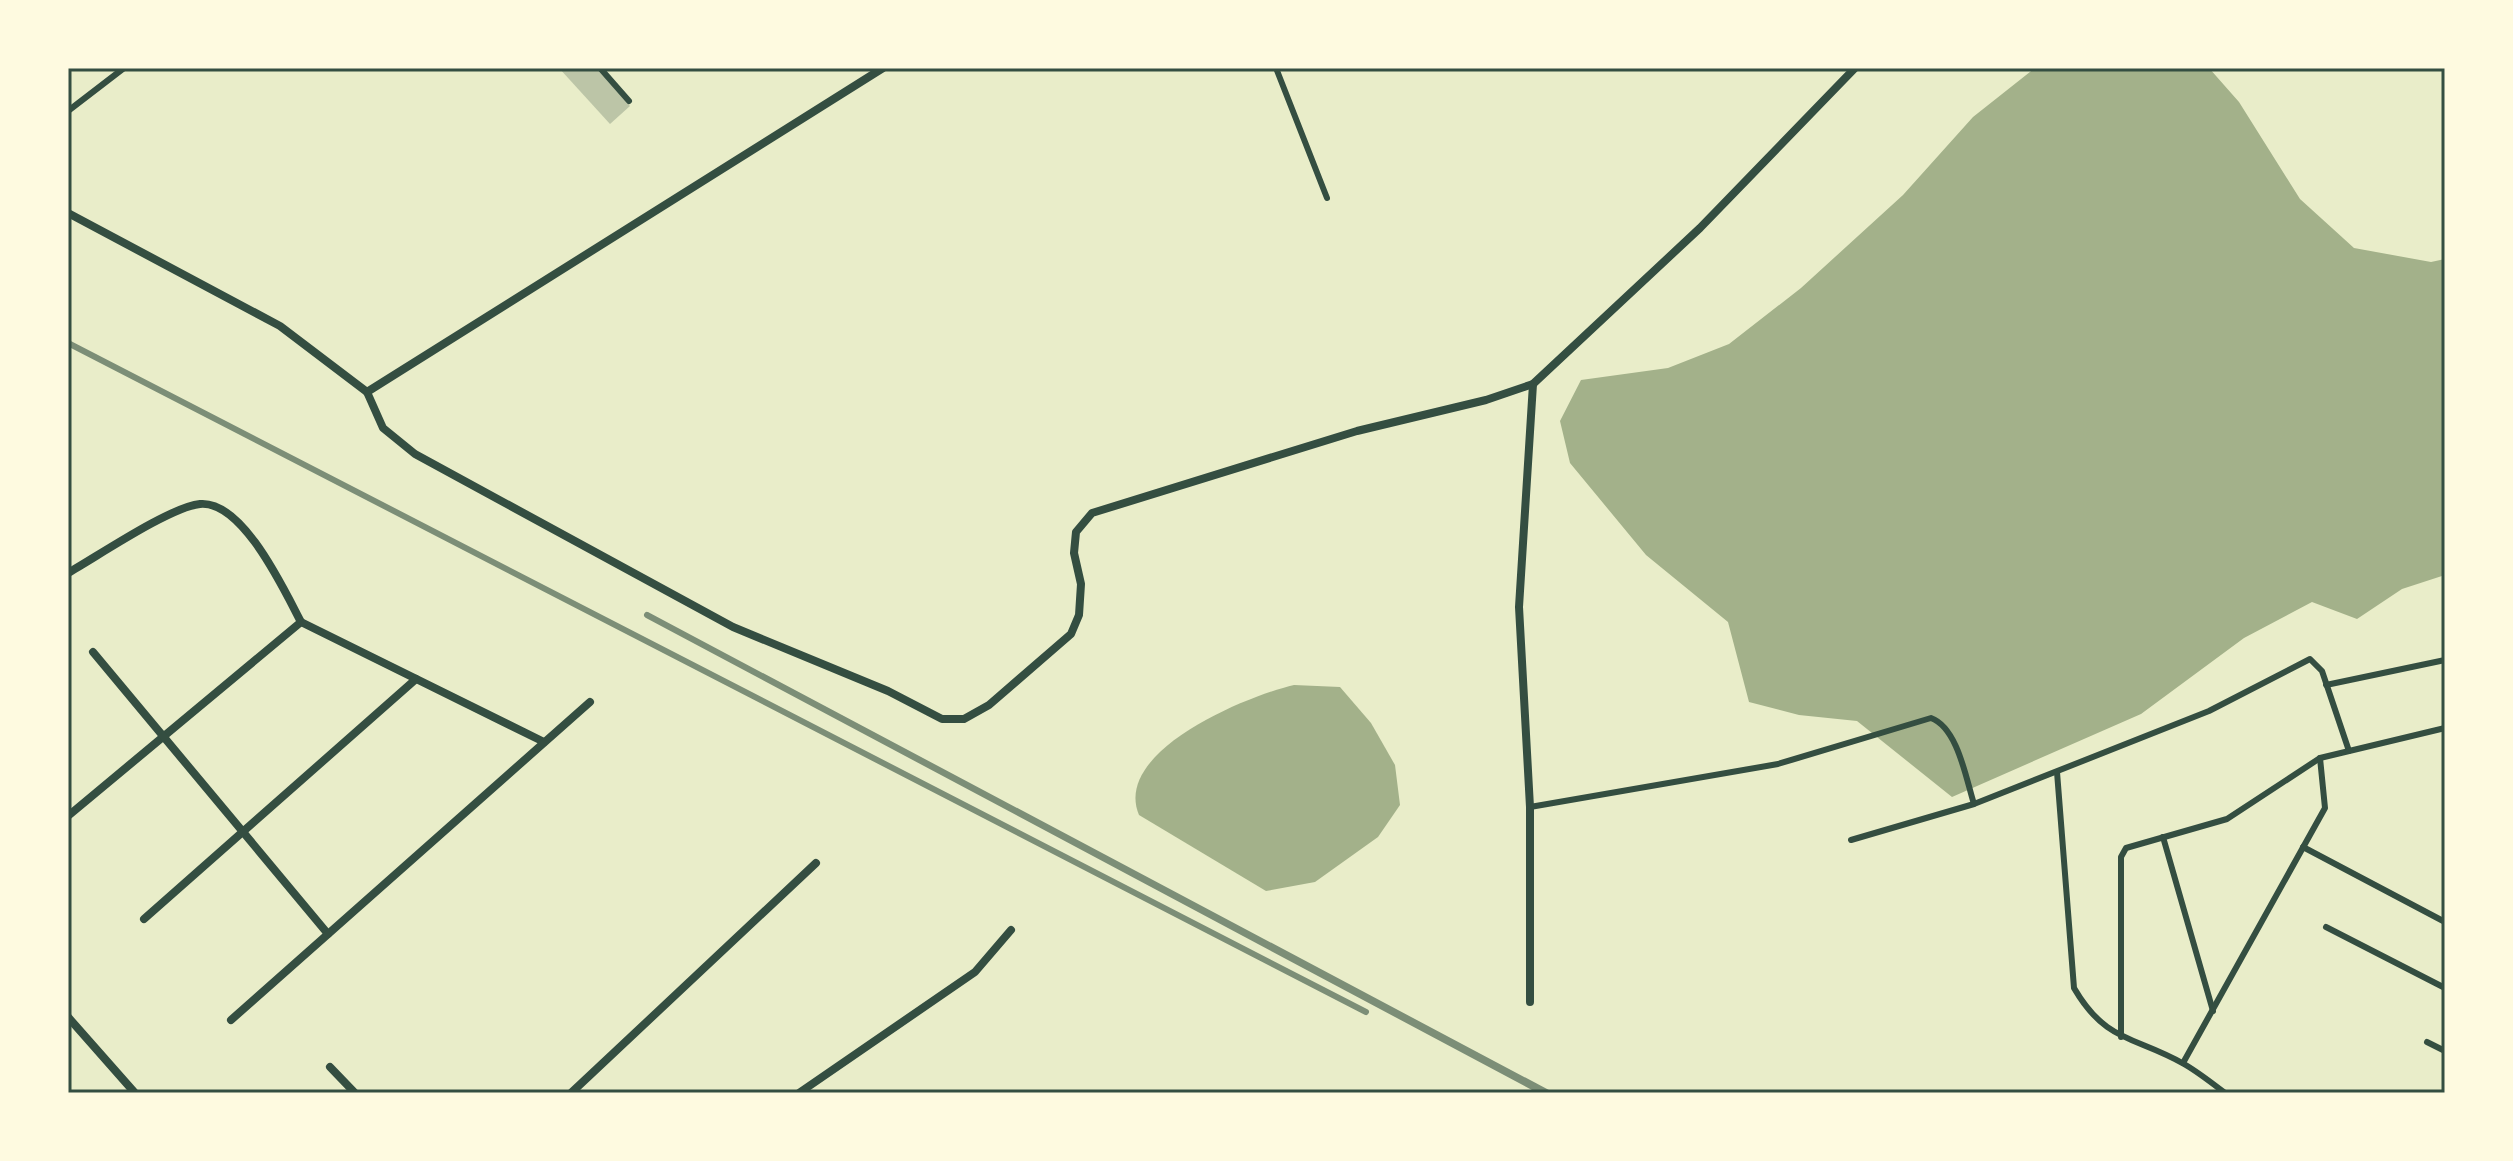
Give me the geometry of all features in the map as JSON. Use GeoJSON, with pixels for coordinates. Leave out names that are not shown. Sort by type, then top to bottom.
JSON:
{"type":"FeatureCollection","features":[{"type":"Feature","properties":{"kind":"street"},"geometry":{"type":"LineString","coordinates":[[367,392],[883,68]]}},
{"type":"Feature","properties":{"kind":"street"},"geometry":{"type":"LineString","coordinates":[[68,213],[280,326],[367,392],[383,428],[415,454],[733,627],[888,691],[942,719],[964,719],[989,705],[1071,634],[1079,615],[1081,584],[1074,553],[1076,532],[1092,513],[1357,431],[1486,400],[1533,384],[1700,228],[1855,68]]}},
{"type":"Feature","properties":{"kind":"street"},"geometry":{"type":"LineString","coordinates":[[1530,1002],[1530,807],[1519,607],[1533,384]]}},
{"type":"Feature","properties":{"kind":"street"},"geometry":{"type":"LineString","coordinates":[[68,573],[178,511],[201,503],[213,506],[236,521],[268,559],[301,622],[544,742]]}},
{"type":"Feature","properties":{"kind":"street"},"geometry":{"type":"LineString","coordinates":[[68,816],[301,622]]}},
{"type":"Feature","properties":{"kind":"street"},"geometry":{"type":"LineString","coordinates":[[93,652],[328,934]]}},
{"type":"Feature","properties":{"kind":"street"},"geometry":{"type":"LineString","coordinates":[[144,919],[416,679]]}},
{"type":"Feature","properties":{"kind":"street"},"geometry":{"type":"LineString","coordinates":[[231,1020],[590,702]]}},
{"type":"Feature","properties":{"kind":"street"},"geometry":{"type":"LineString","coordinates":[[571,1093],[816,863]]}},
{"type":"Feature","properties":{"kind":"street"},"geometry":{"type":"LineString","coordinates":[[799,1093],[975,972],[1011,930]]}},
{"type":"Feature","properties":{"kind":"street"},"geometry":{"type":"LineString","coordinates":[[68,1017],[135,1093]]}},
{"type":"Feature","properties":{"kind":"street"},"geometry":{"type":"LineString","coordinates":[[330,1067],[355,1093]]}},
{"type":"Feature","properties":{"kind":"lane"},"geometry":{"type":"LineString","coordinates":[[68,111],[124,68]]}},
{"type":"Feature","properties":{"kind":"lane"},"geometry":{"type":"LineString","coordinates":[[600,68],[629,101]]}},
{"type":"Feature","properties":{"kind":"lane"},"geometry":{"type":"LineString","coordinates":[[1276,68],[1327,198]]}},
{"type":"Feature","properties":{"kind":"lane"},"geometry":{"type":"LineString","coordinates":[[1851,840],[1974,804],[2057,772],[2209,711],[2310,659],[2317,663],[2349,751]]}},
{"type":"Feature","properties":{"kind":"lane"},"geometry":{"type":"LineString","coordinates":[[2326,685],[2445,660]]}},
{"type":"Feature","properties":{"kind":"lane"},"geometry":{"type":"LineString","coordinates":[[1530,807],[1778,764],[1931,718],[1941,721],[1950,736],[1974,804]]}},
{"type":"Feature","properties":{"kind":"lane"},"geometry":{"type":"LineString","coordinates":[[2121,1037],[2122,852],[2227,819],[2320,758],[2445,728]]}},
{"type":"Feature","properties":{"kind":"lane"},"geometry":{"type":"LineString","coordinates":[[2183,1063],[2325,808],[2320,758]]}},
{"type":"Feature","properties":{"kind":"lane"},"geometry":{"type":"LineString","coordinates":[[2057,772],[2074,988],[2089,1014],[2121,1037],[2183,1063],[2225,1093]]}},
{"type":"Feature","properties":{"kind":"lane"},"geometry":{"type":"LineString","coordinates":[[2163,837],[2213,1011]]}},
{"type":"Feature","properties":{"kind":"lane"},"geometry":{"type":"LineString","coordinates":[[2303,847],[2445,922]]}},
{"type":"Feature","properties":{"kind":"lane"},"geometry":{"type":"LineString","coordinates":[[2326,927],[2445,988]]}},
{"type":"Feature","properties":{"kind":"lane"},"geometry":{"type":"LineString","coordinates":[[2427,1042],[2445,1051]]}},
{"type":"Feature","properties":{"kind":"shaded area"},"geometry":{"type":"Polygon","coordinates":[[[2035,68],[2209,68],[2239,102],[2300,199],[2354,248],[2431,262],[2445,259],[2445,575],[2402,589],[2357,619],[2312,602],[2244,638],[2141,714],[1952,797],[1857,721],[1799,715],[1749,702],[1728,622],[1646,555],[1570,463],[1560,421],[1581,380],[1668,368],[1729,344],[1801,288],[1903,195],[1973,117],[2035,68]]]}},
{"type":"Feature","properties":{"kind":"shaded area"},"geometry":{"type":"Polygon","coordinates":[[[1294,685],[1340,687],[1371,723],[1395,765],[1400,805],[1378,837],[1315,882],[1266,891],[1139,815],[1136,791],[1145,769],[1189,730],[1246,701],[1294,685]]]}},
{"type":"Feature","properties":{"kind":"building"},"geometry":{"type":"Polygon","coordinates":[[[559,68],[597,68],[630,106],[610,124],[559,68]]]}},
{"type":"Feature","properties":{"kind":"railway"},"geometry":{"type":"LineString","coordinates":[[68,343],[1366,1012]]}},
{"type":"Feature","properties":{"kind":"railway"},"geometry":{"type":"LineString","coordinates":[[1544,1093],[647,615],[1548,1093]]}}]}
